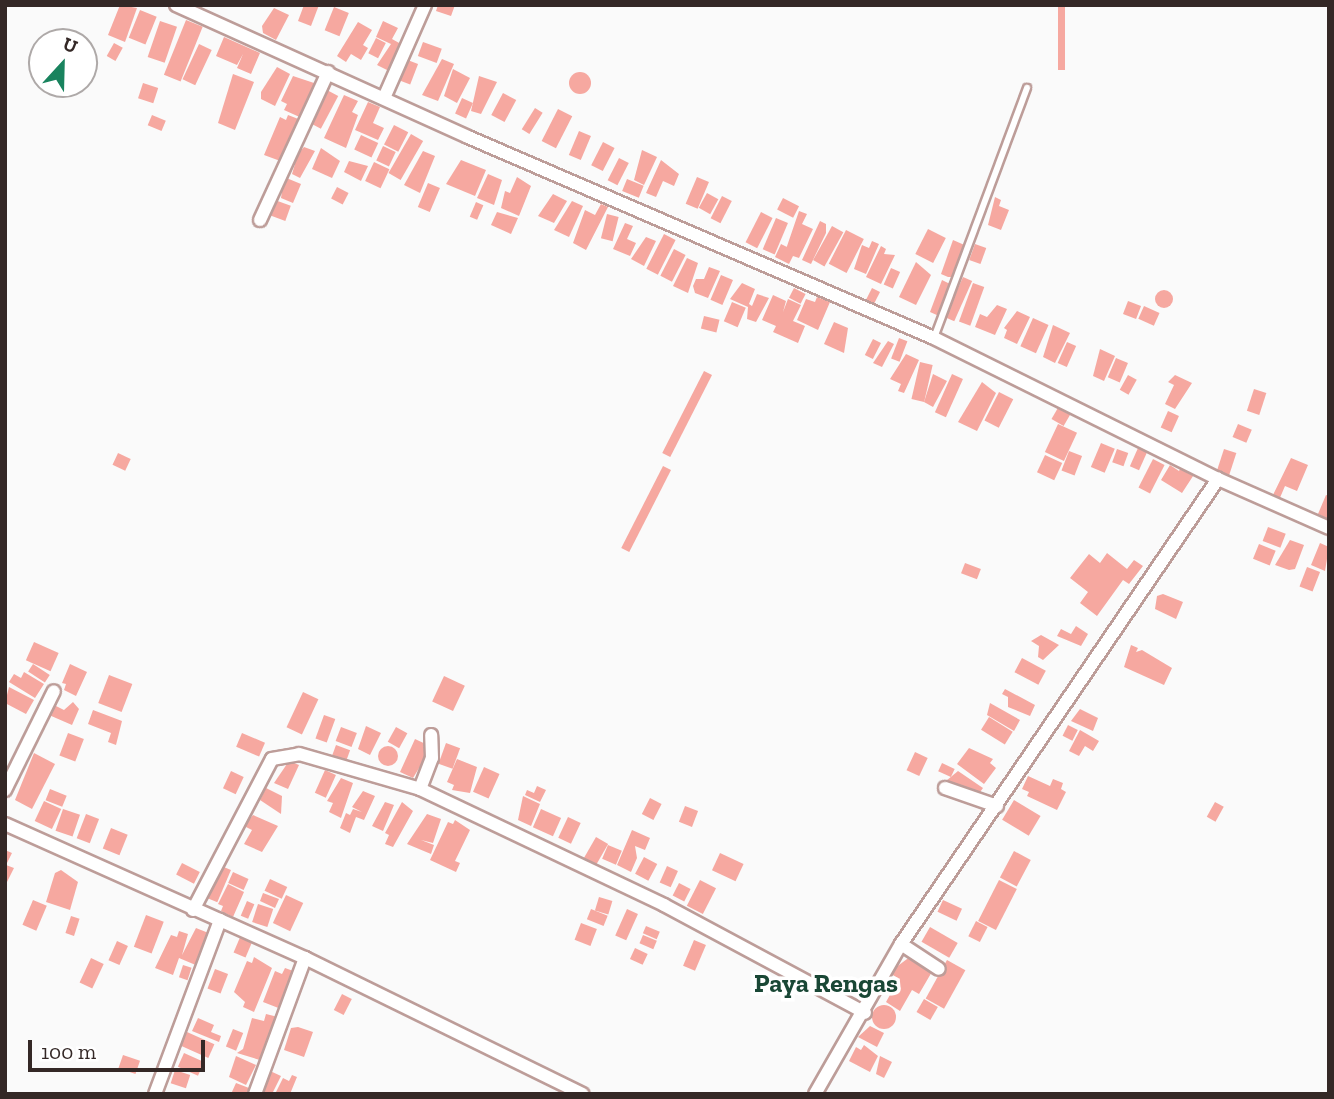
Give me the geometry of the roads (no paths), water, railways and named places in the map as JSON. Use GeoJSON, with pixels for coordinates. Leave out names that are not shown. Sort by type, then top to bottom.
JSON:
{"type":"FeatureCollection","features":[{"type":"Feature","properties":{"kind":"street"},"geometry":{"type":"LineString","coordinates":[[176,5],[934,338],[1218,479],[1329,528]]}},
{"type":"Feature","properties":{"kind":"street"},"geometry":{"type":"LineString","coordinates":[[384,98],[425,5]]}},
{"type":"Feature","properties":{"kind":"street"},"geometry":{"type":"LineString","coordinates":[[260,220],[328,72]]}},
{"type":"Feature","properties":{"kind":"street"},"geometry":{"type":"LineString","coordinates":[[816,1094],[865,1013],[901,944],[1218,479]]}},
{"type":"Feature","properties":{"kind":"street"},"geometry":{"type":"LineString","coordinates":[[5,790],[54,691]]}},
{"type":"Feature","properties":{"kind":"street"},"geometry":{"type":"LineString","coordinates":[[420,789],[432,758],[431,735]]}},
{"type":"Feature","properties":{"kind":"street"},"geometry":{"type":"LineString","coordinates":[[193,910],[276,756],[299,754],[420,789],[664,905],[865,1013]]}},
{"type":"Feature","properties":{"kind":"street"},"geometry":{"type":"LineString","coordinates":[[944,788],[997,806]]}},
{"type":"Feature","properties":{"kind":"street"},"geometry":{"type":"LineString","coordinates":[[5,824],[305,958],[583,1094]]}},
{"type":"Feature","properties":{"kind":"street"},"geometry":{"type":"LineString","coordinates":[[155,1094],[220,920]]}},
{"type":"Feature","properties":{"kind":"street"},"geometry":{"type":"LineString","coordinates":[[901,944],[939,968]]}},
{"type":"Feature","properties":{"kind":"street"},"geometry":{"type":"LineString","coordinates":[[255,1094],[305,958]]}},
{"type":"Feature","properties":{"kind":"lane"},"geometry":{"type":"LineString","coordinates":[[934,338],[1027,88]]}},
{"type":"Feature","properties":{"kind":"district","name":"Paya Rengas"},"geometry":{"type":"Point","coordinates":[826,984]}}]}
